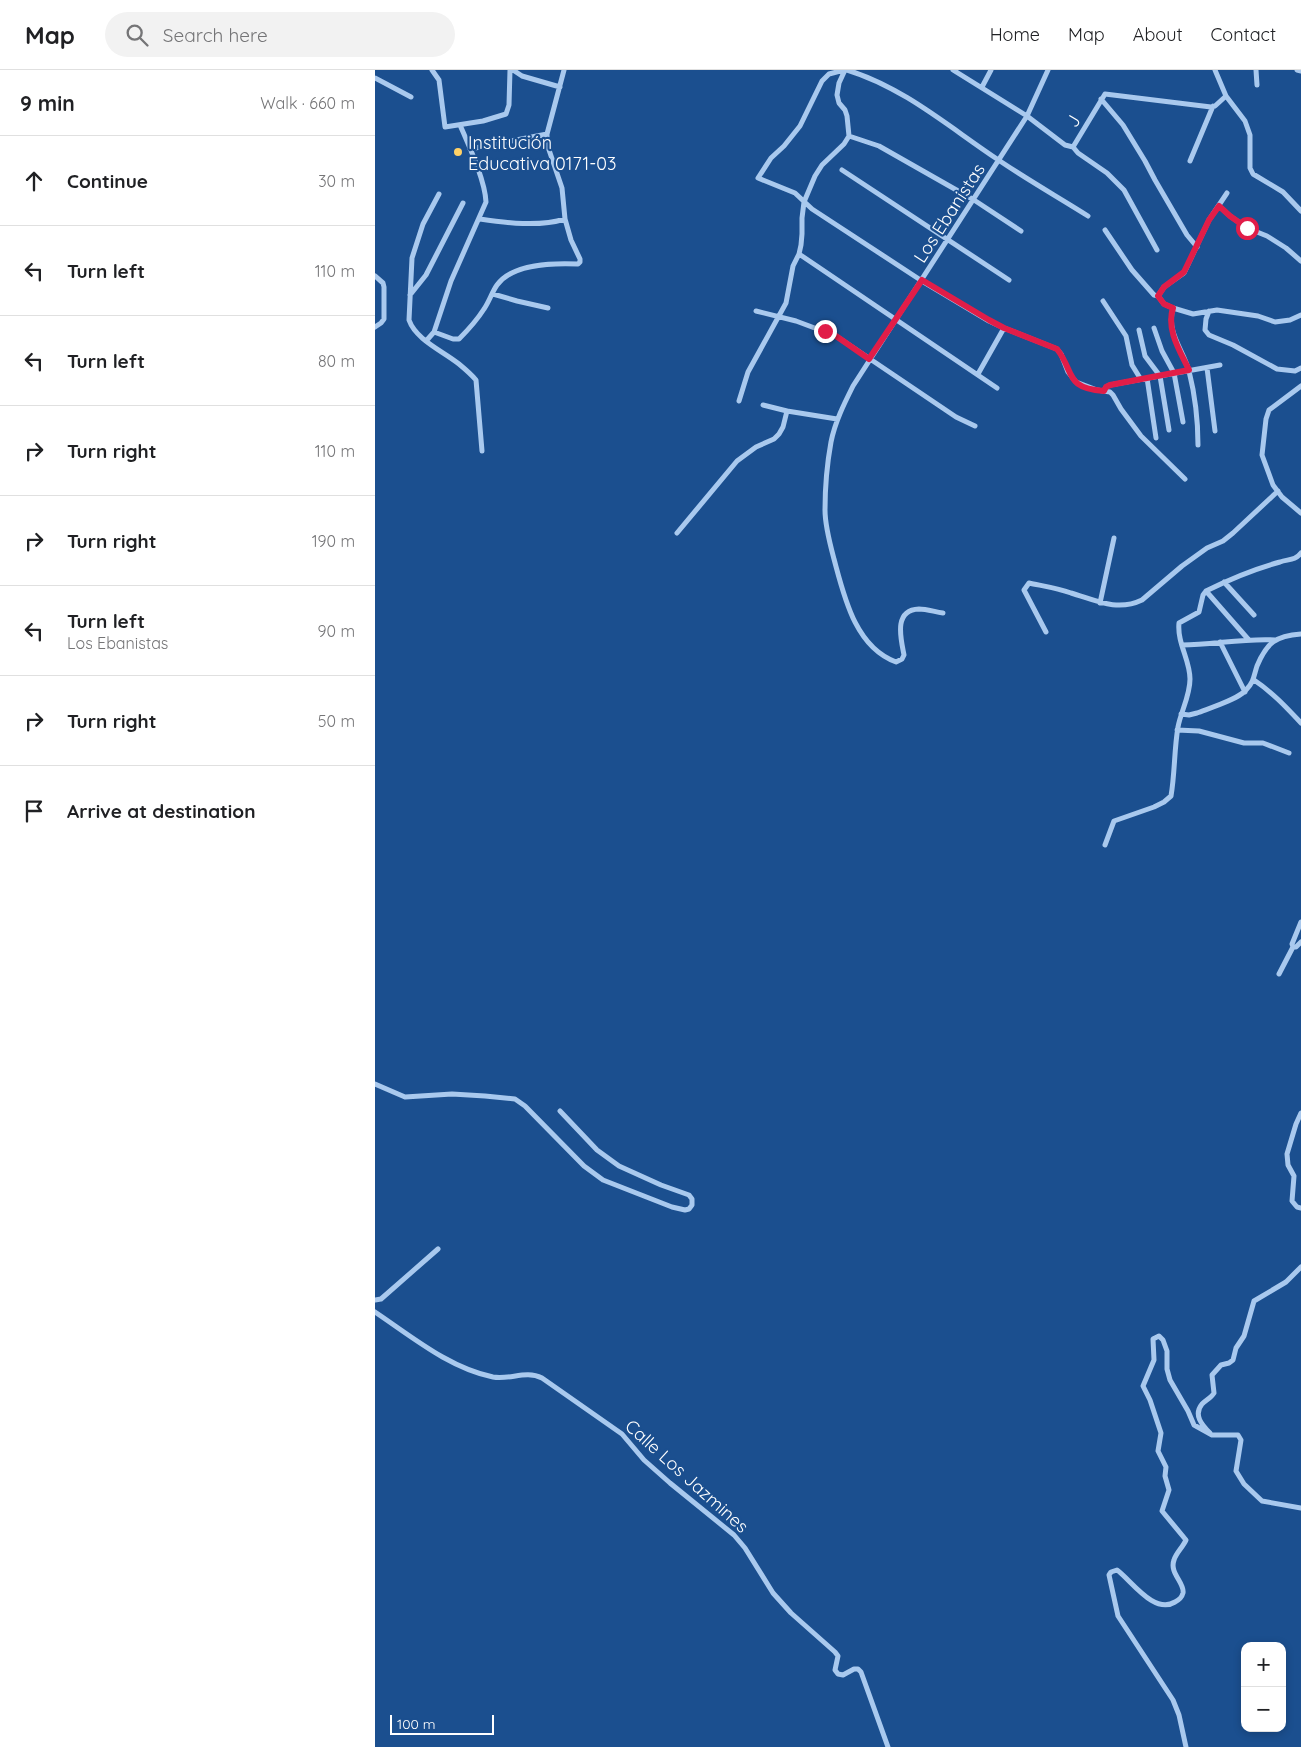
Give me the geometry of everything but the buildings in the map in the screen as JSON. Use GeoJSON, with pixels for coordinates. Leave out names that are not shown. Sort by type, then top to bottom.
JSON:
{"type":"FeatureCollection","features":[{"type":"Feature","properties":{"kind":"street"},"geometry":{"type":"LineString","coordinates":[[432,70],[439,80],[445,127],[483,121],[506,114],[509,105],[512,70],[522,76],[560,86]]}},
{"type":"Feature","properties":{"kind":"street"},"geometry":{"type":"LineString","coordinates":[[434,332],[453,339],[459,339],[484,310],[496,286],[503,278],[534,266],[551,263],[578,264],[580,262],[565,219],[562,188],[547,144],[547,134],[564,70]]}},
{"type":"Feature","properties":{"kind":"street"},"geometry":{"type":"LineString","coordinates":[[739,401],[749,372],[786,303],[793,266],[799,254],[804,202],[822,165],[844,144],[849,136],[847,116],[839,103],[837,95],[839,83],[845,70]]}},
{"type":"Feature","properties":{"kind":"street"},"geometry":{"type":"LineString","coordinates":[[1088,216],[999,161],[921,106],[883,84],[845,70],[829,74],[822,81],[799,126],[784,146],[771,158],[758,178],[795,193],[812,209],[922,280],[1004,328],[1057,349],[1068,372],[1076,382],[1113,395],[1141,436],[1185,479]]}},
{"type":"Feature","properties":{"kind":"street","name":"J"},"geometry":{"type":"LineString","coordinates":[[953,70],[1027,116],[1065,145],[1073,147],[1101,99]]}},
{"type":"Feature","properties":{"kind":"street"},"geometry":{"type":"LineString","coordinates":[[982,87],[991,70]]}},
{"type":"Feature","properties":{"kind":"street","name":"Los Ebanistas"},"geometry":{"type":"LineString","coordinates":[[943,612],[917,609],[903,617],[900,626],[904,655],[902,659],[896,662],[874,647],[853,618],[845,600],[830,544],[825,512],[831,443],[837,419],[853,386],[1027,116],[1048,70]]}},
{"type":"Feature","properties":{"kind":"street"},"geometry":{"type":"LineString","coordinates":[[1215,70],[1226,96],[1245,121],[1250,135],[1250,168],[1253,174],[1283,192],[1301,211]]}},
{"type":"Feature","properties":{"kind":"street"},"geometry":{"type":"LineString","coordinates":[[1256,70],[1257,85]]}},
{"type":"Feature","properties":{"kind":"street"},"geometry":{"type":"LineString","coordinates":[[1297,70],[1301,71]]}},
{"type":"Feature","properties":{"kind":"street"},"geometry":{"type":"LineString","coordinates":[[375,78],[411,97]]}},
{"type":"Feature","properties":{"kind":"street"},"geometry":{"type":"LineString","coordinates":[[1197,247],[1187,235],[1127,131],[1101,99],[1108,94],[1213,106]]}},
{"type":"Feature","properties":{"kind":"street"},"geometry":{"type":"LineString","coordinates":[[1190,161],[1213,106],[1226,96]]}},
{"type":"Feature","properties":{"kind":"street"},"geometry":{"type":"LineString","coordinates":[[427,340],[434,332],[451,281],[486,202],[486,195],[460,125]]}},
{"type":"Feature","properties":{"kind":"street"},"geometry":{"type":"LineString","coordinates":[[470,149],[547,134]]}},
{"type":"Feature","properties":{"kind":"street"},"geometry":{"type":"LineString","coordinates":[[849,136],[879,146],[974,200],[1021,231]]}},
{"type":"Feature","properties":{"kind":"street"},"geometry":{"type":"LineString","coordinates":[[1073,147],[1078,153],[1107,173],[1124,190],[1157,250]]}},
{"type":"Feature","properties":{"kind":"street"},"geometry":{"type":"LineString","coordinates":[[842,170],[1009,280]]}},
{"type":"Feature","properties":{"kind":"street"},"geometry":{"type":"LineString","coordinates":[[1158,296],[1164,287],[1184,272],[1209,220],[1227,193]]}},
{"type":"Feature","properties":{"kind":"street"},"geometry":{"type":"LineString","coordinates":[[439,194],[423,224],[412,258],[409,320],[412,327],[476,380],[481,451]]}},
{"type":"Feature","properties":{"kind":"street"},"geometry":{"type":"LineString","coordinates":[[410,295],[426,275],[463,203]]}},
{"type":"Feature","properties":{"kind":"street"},"geometry":{"type":"LineString","coordinates":[[1219,206],[1247,228],[1267,236],[1286,248],[1301,261]]}},
{"type":"Feature","properties":{"kind":"street"},"geometry":{"type":"LineString","coordinates":[[479,219],[513,222],[549,222],[565,219]]}},
{"type":"Feature","properties":{"kind":"street"},"geometry":{"type":"LineString","coordinates":[[1105,230],[1132,270],[1154,295],[1158,296],[1164,304],[1173,308],[1193,314],[1217,310],[1235,312],[1258,316],[1275,322],[1290,320],[1301,315]]}},
{"type":"Feature","properties":{"kind":"street"},"geometry":{"type":"LineString","coordinates":[[799,254],[997,388]]}},
{"type":"Feature","properties":{"kind":"street"},"geometry":{"type":"LineString","coordinates":[[375,276],[383,283],[384,287],[384,319],[375,327]]}},
{"type":"Feature","properties":{"kind":"street"},"geometry":{"type":"LineString","coordinates":[[493,294],[549,308]]}},
{"type":"Feature","properties":{"kind":"street"},"geometry":{"type":"LineString","coordinates":[[1103,301],[1126,336],[1132,365],[1140,378]]}},
{"type":"Feature","properties":{"kind":"street"},"geometry":{"type":"LineString","coordinates":[[1173,308],[1170,323],[1177,345],[1189,370],[1199,446]]}},
{"type":"Feature","properties":{"kind":"street"},"geometry":{"type":"LineString","coordinates":[[756,311],[836,336],[957,418],[975,426]]}},
{"type":"Feature","properties":{"kind":"street"},"geometry":{"type":"LineString","coordinates":[[1209,312],[1205,330],[1209,335],[1233,345],[1277,369],[1295,371],[1301,368]]}},
{"type":"Feature","properties":{"kind":"street"},"geometry":{"type":"LineString","coordinates":[[978,374],[1004,328]]}},
{"type":"Feature","properties":{"kind":"street"},"geometry":{"type":"LineString","coordinates":[[1154,328],[1162,352],[1174,373],[1183,422]]}},
{"type":"Feature","properties":{"kind":"street"},"geometry":{"type":"LineString","coordinates":[[1139,330],[1145,356],[1160,376],[1169,430]]}},
{"type":"Feature","properties":{"kind":"street"},"geometry":{"type":"LineString","coordinates":[[1104,391],[1108,386],[1140,378],[1207,368],[1220,364]]}},
{"type":"Feature","properties":{"kind":"street"},"geometry":{"type":"LineString","coordinates":[[1207,368],[1215,431]]}},
{"type":"Feature","properties":{"kind":"street"},"geometry":{"type":"LineString","coordinates":[[1147,378],[1156,438]]}},
{"type":"Feature","properties":{"kind":"street"},"geometry":{"type":"LineString","coordinates":[[1301,386],[1269,410],[1266,419],[1263,455],[1268,474],[1278,491],[1301,513]]}},
{"type":"Feature","properties":{"kind":"street"},"geometry":{"type":"LineString","coordinates":[[763,405],[837,419]]}},
{"type":"Feature","properties":{"kind":"street"},"geometry":{"type":"LineString","coordinates":[[677,533],[737,462],[756,447],[774,439],[779,434],[787,411]]}},
{"type":"Feature","properties":{"kind":"street"},"geometry":{"type":"LineString","coordinates":[[1046,632],[1024,590],[1029,582],[1063,590],[1113,606],[1142,600],[1181,566],[1233,533],[1278,491]]}},
{"type":"Feature","properties":{"kind":"street"},"geometry":{"type":"LineString","coordinates":[[1100,603],[1114,538]]}},
{"type":"Feature","properties":{"kind":"street"},"geometry":{"type":"LineString","coordinates":[[1105,845],[1114,821],[1158,805],[1171,796],[1177,730],[1189,692],[1191,678],[1181,645],[1179,623],[1199,612],[1206,590],[1258,568],[1297,558],[1301,553]]}},
{"type":"Feature","properties":{"kind":"street"},"geometry":{"type":"LineString","coordinates":[[1223,582],[1254,615]]}},
{"type":"Feature","properties":{"kind":"street"},"geometry":{"type":"LineString","coordinates":[[1206,590],[1249,639]]}},
{"type":"Feature","properties":{"kind":"street"},"geometry":{"type":"LineString","coordinates":[[1181,714],[1197,713],[1245,692],[1254,680],[1257,666],[1267,648],[1275,640],[1287,635],[1301,634]]}},
{"type":"Feature","properties":{"kind":"street"},"geometry":{"type":"LineString","coordinates":[[1181,645],[1249,639],[1275,640]]}},
{"type":"Feature","properties":{"kind":"street"},"geometry":{"type":"LineString","coordinates":[[1220,642],[1245,692]]}},
{"type":"Feature","properties":{"kind":"street"},"geometry":{"type":"LineString","coordinates":[[1254,680],[1283,703],[1301,723]]}},
{"type":"Feature","properties":{"kind":"street"},"geometry":{"type":"LineString","coordinates":[[1177,730],[1199,731],[1244,743],[1263,743],[1289,753]]}},
{"type":"Feature","properties":{"kind":"street"},"geometry":{"type":"LineString","coordinates":[[1279,974],[1293,947],[1292,944],[1301,922]]}},
{"type":"Feature","properties":{"kind":"street"},"geometry":{"type":"LineString","coordinates":[[1293,947],[1296,947],[1301,942]]}},
{"type":"Feature","properties":{"kind":"street"},"geometry":{"type":"LineString","coordinates":[[375,1084],[405,1096],[453,1094],[515,1099],[525,1106],[584,1166],[603,1180],[672,1207],[685,1210],[689,1209],[692,1205],[692,1199],[689,1195],[619,1166],[597,1150],[559,1111]]}},
{"type":"Feature","properties":{"kind":"street"},"geometry":{"type":"LineString","coordinates":[[1301,1114],[1287,1154],[1288,1165],[1293,1176],[1292,1201],[1297,1207],[1301,1208]]}},
{"type":"Feature","properties":{"kind":"street"},"geometry":{"type":"LineString","coordinates":[[375,1300],[381,1299],[437,1249]]}},
{"type":"Feature","properties":{"kind":"street"},"geometry":{"type":"LineString","coordinates":[[1212,1435],[1199,1421],[1198,1417],[1200,1406],[1214,1393],[1212,1375],[1220,1366],[1233,1360],[1236,1348],[1244,1336],[1254,1301],[1286,1282],[1301,1267]]}},
{"type":"Feature","properties":{"kind":"street","name":"Calle Los Jazmines"},"geometry":{"type":"LineString","coordinates":[[375,1312],[419,1342],[457,1364],[476,1372],[494,1377],[534,1374],[622,1434],[644,1460],[734,1535],[745,1548],[773,1593],[791,1613],[838,1656],[835,1670],[838,1674],[843,1675],[858,1669],[888,1747]]}},
{"type":"Feature","properties":{"kind":"street"},"geometry":{"type":"LineString","coordinates":[[1186,1747],[1179,1715],[1173,1700],[1118,1616],[1109,1575],[1113,1570],[1117,1570],[1139,1593],[1155,1602],[1172,1604],[1183,1594],[1173,1561],[1186,1540],[1161,1511],[1169,1490],[1165,1476],[1166,1467],[1158,1451],[1161,1433],[1150,1400],[1143,1386],[1154,1360],[1153,1339],[1155,1337],[1159,1336],[1163,1340],[1167,1350],[1167,1369],[1188,1411],[1191,1422],[1197,1428],[1212,1435],[1235,1434],[1241,1438],[1236,1471],[1240,1479],[1257,1497],[1268,1503],[1301,1508]]}},
{"type":"Feature","properties":{"kind":"place","name":"Institución Educativa 0171-03"},"geometry":{"type":"Point","coordinates":[458,152]}},
{"type":"Feature","properties":{"kind":"route"},"geometry":{"type":"LineString","coordinates":[[825,331],[836,336],[869,359],[922,280],[1004,328],[1057,349],[1068,372],[1076,382],[1083,386],[1104,391],[1110,385],[1189,370],[1177,345],[1170,323],[1173,308],[1164,304],[1158,296],[1164,287],[1175,281],[1184,272],[1209,220],[1219,206],[1247,228]]}}]}
